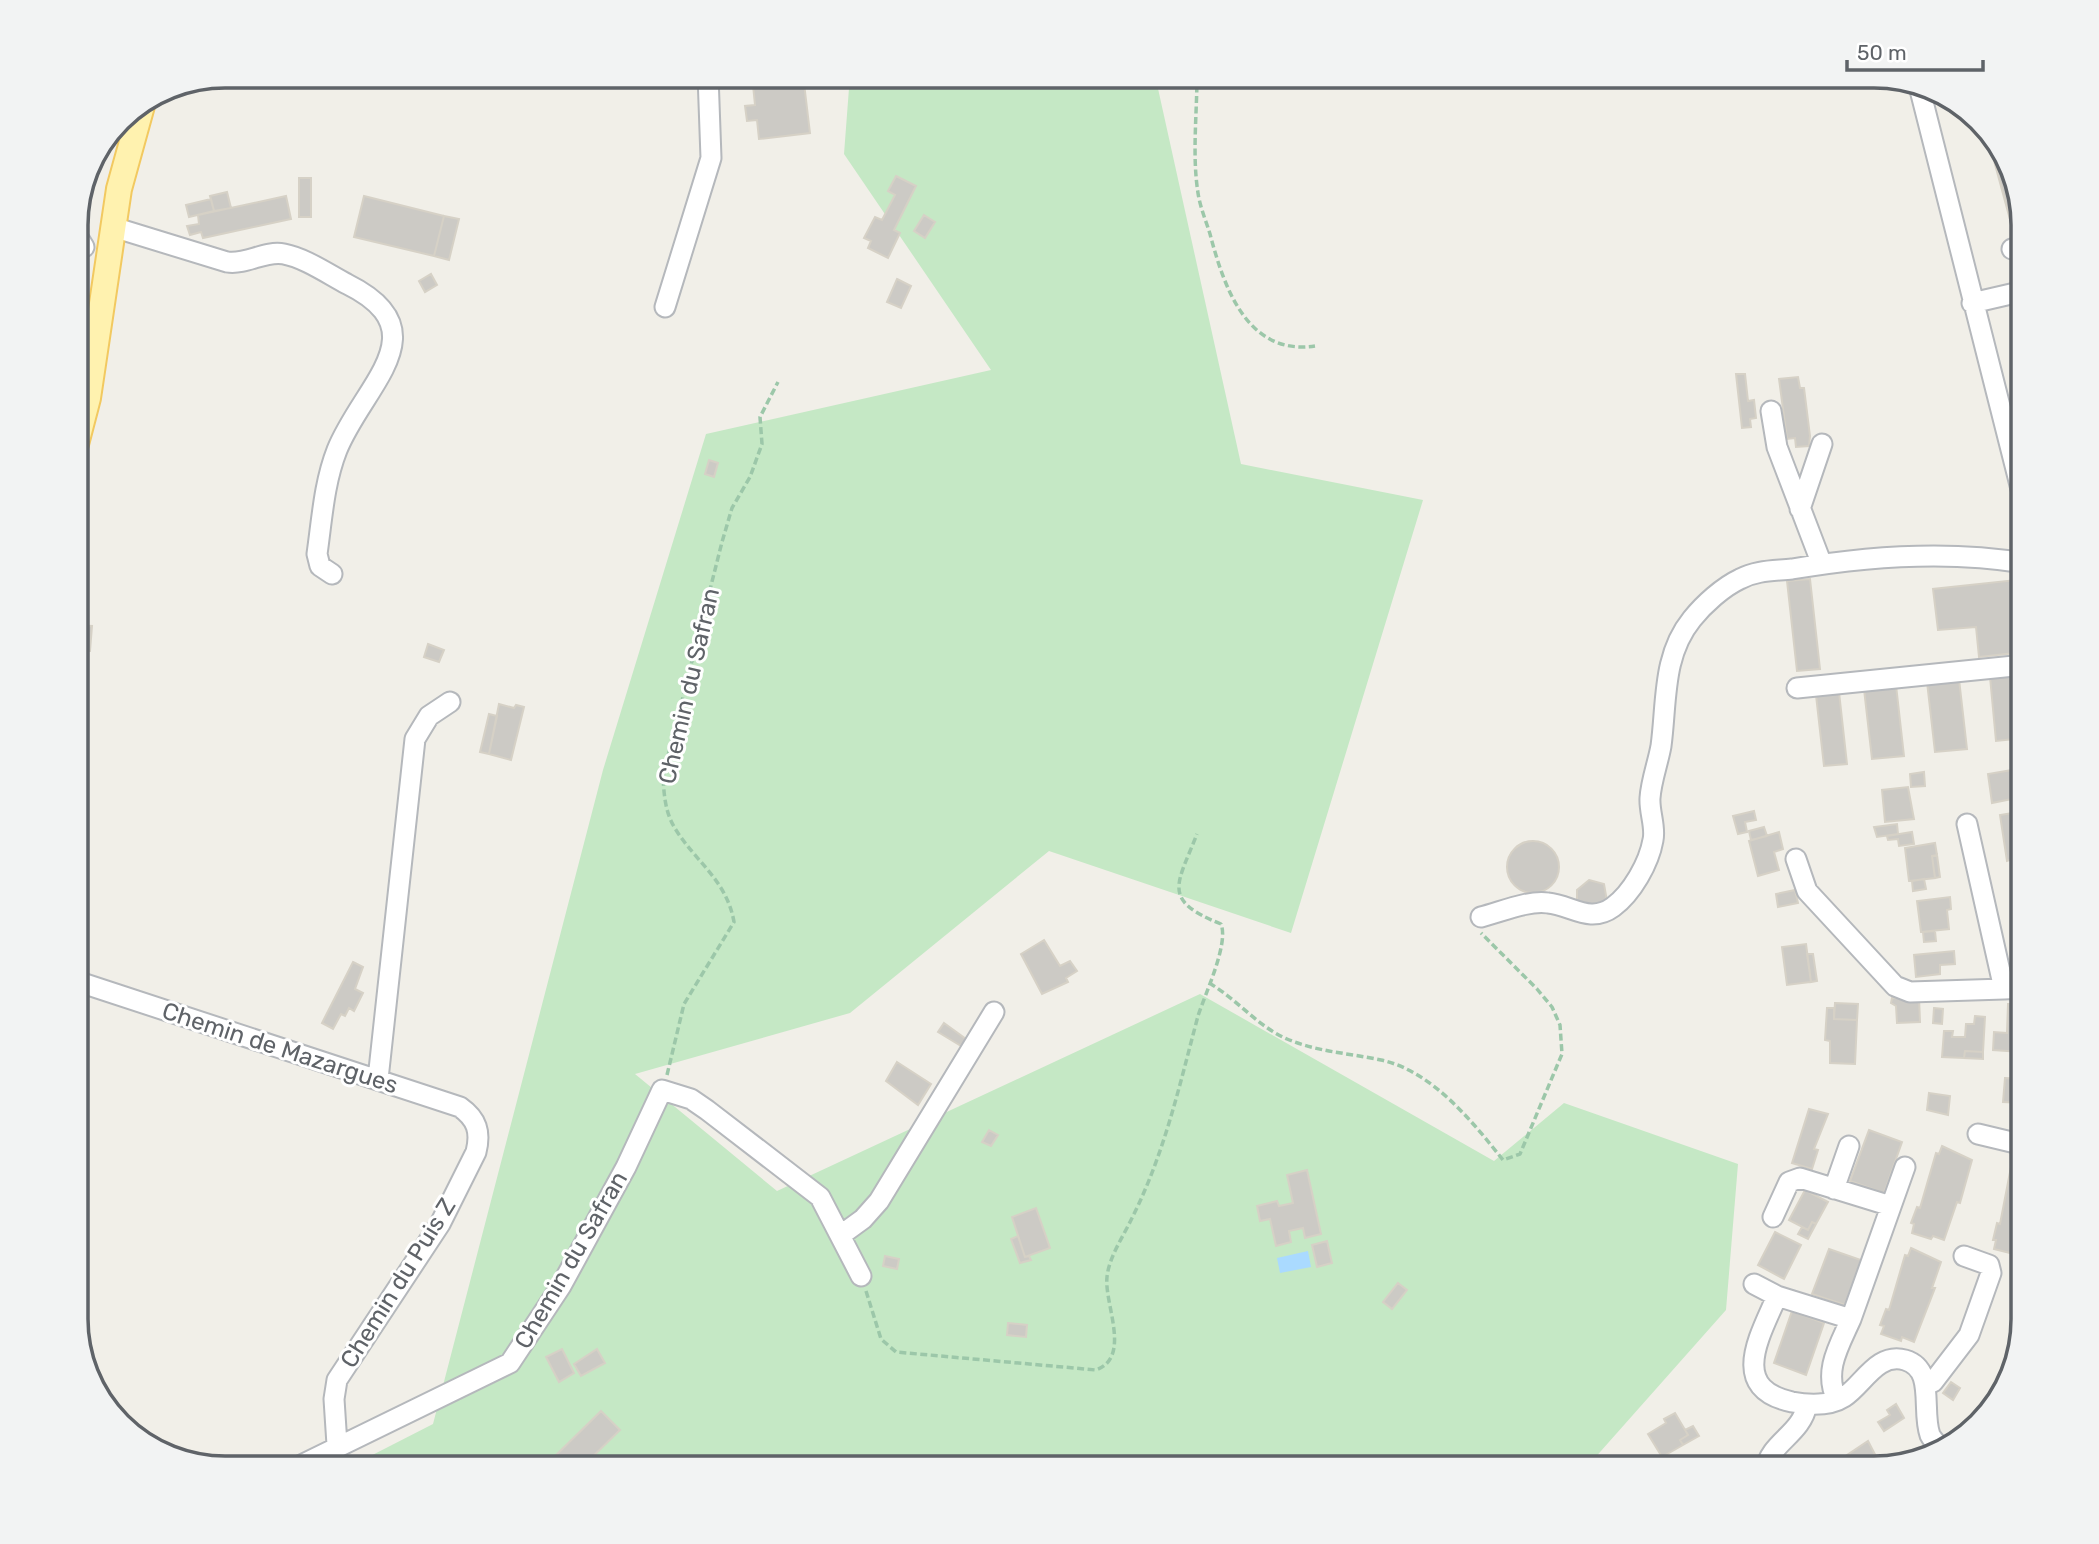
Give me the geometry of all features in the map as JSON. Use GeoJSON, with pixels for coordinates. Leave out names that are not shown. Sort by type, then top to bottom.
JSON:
{"type":"FeatureCollection","features":[{"type":"Feature","properties":{"kind":"main road"},"geometry":{"type":"LineString","coordinates":[[88,398],[113,227],[136,119]]}},
{"type":"Feature","properties":{"kind":"street"},"geometry":{"type":"LineString","coordinates":[[664,307],[711,158],[708,88]]}},
{"type":"Feature","properties":{"kind":"street"},"geometry":{"type":"LineString","coordinates":[[1921,96],[2011,452]]}},
{"type":"Feature","properties":{"kind":"street"},"geometry":{"type":"LineString","coordinates":[[113,227],[235,264],[271,254],[289,255],[372,296],[384,308],[393,325],[391,351],[338,447],[328,473],[317,554],[320,566],[332,574]]}},
{"type":"Feature","properties":{"kind":"street"},"geometry":{"type":"LineString","coordinates":[[1972,303],[2011,294]]}},
{"type":"Feature","properties":{"kind":"street"},"geometry":{"type":"LineString","coordinates":[[1771,411],[1777,447],[1821,562]]}},
{"type":"Feature","properties":{"kind":"street"},"geometry":{"type":"LineString","coordinates":[[1800,509],[1822,444]]}},
{"type":"Feature","properties":{"kind":"street"},"geometry":{"type":"LineString","coordinates":[[1481,916],[1546,902],[1576,914],[1601,914],[1615,906],[1642,872],[1654,839],[1650,799],[1661,746],[1666,687],[1673,653],[1690,621],[1709,602],[1740,579],[1760,572],[1821,562],[1911,555],[2011,561]]}},
{"type":"Feature","properties":{"kind":"street"},"geometry":{"type":"LineString","coordinates":[[1797,688],[2011,666]]}},
{"type":"Feature","properties":{"kind":"street"},"geometry":{"type":"LineString","coordinates":[[378,1079],[415,739],[429,716],[450,702]]}},
{"type":"Feature","properties":{"kind":"street"},"geometry":{"type":"LineString","coordinates":[[1967,824],[2004,989]]}},
{"type":"Feature","properties":{"kind":"street"},"geometry":{"type":"LineString","coordinates":[[1796,859],[1807,891],[1895,986],[1909,992],[2011,989]]}},
{"type":"Feature","properties":{"kind":"street","name":"Chemin de Mazargues"},"geometry":{"type":"LineString","coordinates":[[88,985],[460,1107],[471,1115],[477,1125]]}},
{"type":"Feature","properties":{"kind":"street"},"geometry":{"type":"LineString","coordinates":[[841,1235],[863,1219],[879,1201],[994,1012]]}},
{"type":"Feature","properties":{"kind":"street"},"geometry":{"type":"LineString","coordinates":[[662,1090],[691,1100],[707,1110],[820,1197],[862,1276]]}},
{"type":"Feature","properties":{"kind":"street","name":"Chemin du Safran"},"geometry":{"type":"LineString","coordinates":[[316,1457],[510,1363],[561,1286],[626,1167],[662,1090]]}},
{"type":"Feature","properties":{"kind":"street","name":"Chemin du Puis Z"},"geometry":{"type":"LineString","coordinates":[[337,1446],[334,1399],[337,1380],[440,1224],[475,1152],[479,1140],[477,1125]]}},
{"type":"Feature","properties":{"kind":"street"},"geometry":{"type":"LineString","coordinates":[[1979,1133],[2011,1142]]}},
{"type":"Feature","properties":{"kind":"street"},"geometry":{"type":"LineString","coordinates":[[1834,1189],[1849,1146]]}},
{"type":"Feature","properties":{"kind":"street"},"geometry":{"type":"LineString","coordinates":[[1836,1400],[1830,1368],[1851,1319],[1905,1167]]}},
{"type":"Feature","properties":{"kind":"street"},"geometry":{"type":"LineString","coordinates":[[1773,1217],[1793,1179],[1891,1206]]}},
{"type":"Feature","properties":{"kind":"street"},"geometry":{"type":"LineString","coordinates":[[1927,1384],[1933,1382],[1969,1335],[1991,1273],[1989,1265],[1964,1256]]}},
{"type":"Feature","properties":{"kind":"street"},"geometry":{"type":"LineString","coordinates":[[1754,1284],[1777,1296],[1851,1319]]}},
{"type":"Feature","properties":{"kind":"street"},"geometry":{"type":"LineString","coordinates":[[1777,1296],[1756,1348],[1756,1378],[1763,1391],[1775,1398],[1807,1405],[1836,1400],[1845,1396],[1872,1369],[1888,1360],[1905,1360],[1919,1368],[1927,1384],[1924,1404],[1931,1437],[1935,1442]]}},
{"type":"Feature","properties":{"kind":"street"},"geometry":{"type":"LineString","coordinates":[[1770,1457],[1799,1427],[1807,1405]]}},
{"type":"Feature","properties":{"kind":"path"},"geometry":{"type":"LineString","coordinates":[[1197,88],[1198,194],[1221,276],[1238,309],[1267,338],[1295,349],[1315,346]]}},
{"type":"Feature","properties":{"kind":"path","name":"Chemin du Safran"},"geometry":{"type":"LineString","coordinates":[[662,1090],[684,1004],[734,922],[730,900],[675,829],[664,802],[663,776],[722,542],[733,508],[750,477],[762,444],[760,417],[778,382]]}},
{"type":"Feature","properties":{"kind":"path"},"geometry":{"type":"LineString","coordinates":[[862,1276],[881,1339],[896,1352],[1097,1370],[1106,1366],[1113,1357],[1114,1342],[1107,1279],[1111,1259],[1156,1164],[1175,1110],[1224,932],[1221,924],[1194,913],[1181,902],[1178,883],[1197,834]]}},
{"type":"Feature","properties":{"kind":"path"},"geometry":{"type":"LineString","coordinates":[[1209,983],[1231,995],[1262,1024],[1285,1038],[1324,1052],[1381,1060],[1410,1069],[1470,1118],[1503,1160],[1511,1159],[1520,1154],[1562,1054],[1560,1026],[1552,1007],[1537,989],[1475,925],[1472,918],[1481,916]]}},
{"type":"Feature","properties":{"kind":"green space"},"geometry":{"type":"Polygon","coordinates":[[[849,88],[1158,88],[1241,464],[1423,500],[1291,933],[1049,851],[850,1013],[635,1074],[777,1191],[1200,994],[1494,1161],[1564,1103],[1738,1164],[1726,1310],[1596,1457],[368,1457],[433,1424],[603,770],[706,434],[991,370],[844,154],[849,88]]]}},
{"type":"Feature","properties":{"kind":"water"},"geometry":{"type":"Polygon","coordinates":[[[1308,1251],[1311,1267],[1280,1273],[1277,1258],[1308,1251]]]}},
{"type":"Feature","properties":{"kind":"building"},"geometry":{"type":"Polygon","coordinates":[[[753,88],[805,88],[810,133],[759,139],[757,120],[747,121],[745,106],[755,105],[753,88]]]}},
{"type":"Feature","properties":{"kind":"building"},"geometry":{"type":"Polygon","coordinates":[[[1993,157],[2007,189],[2011,223],[1993,157]]]}},
{"type":"Feature","properties":{"kind":"building"},"geometry":{"type":"Polygon","coordinates":[[[896,176],[916,186],[894,230],[900,233],[888,258],[868,248],[871,241],[864,238],[875,217],[882,220],[895,195],[888,191],[896,176]]]}},
{"type":"Feature","properties":{"kind":"building"},"geometry":{"type":"Polygon","coordinates":[[[299,178],[311,178],[311,217],[299,217],[299,178]]]}},
{"type":"Feature","properties":{"kind":"building"},"geometry":{"type":"Polygon","coordinates":[[[227,192],[231,208],[214,211],[210,196],[227,192]]]}},
{"type":"Feature","properties":{"kind":"building"},"geometry":{"type":"Polygon","coordinates":[[[286,196],[291,219],[203,238],[201,232],[190,235],[187,226],[199,224],[198,215],[286,196]]]}},
{"type":"Feature","properties":{"kind":"building"},"geometry":{"type":"Polygon","coordinates":[[[364,196],[444,216],[434,256],[354,237],[364,196]]]}},
{"type":"Feature","properties":{"kind":"building"},"geometry":{"type":"Polygon","coordinates":[[[211,199],[214,211],[189,217],[186,205],[211,199]]]}},
{"type":"Feature","properties":{"kind":"building"},"geometry":{"type":"Polygon","coordinates":[[[924,215],[935,222],[925,238],[914,231],[924,215]]]}},
{"type":"Feature","properties":{"kind":"building"},"geometry":{"type":"Polygon","coordinates":[[[444,216],[459,219],[449,260],[434,256],[444,216]]]}},
{"type":"Feature","properties":{"kind":"building"},"geometry":{"type":"Polygon","coordinates":[[[431,274],[437,285],[425,292],[419,281],[431,274]]]}},
{"type":"Feature","properties":{"kind":"building"},"geometry":{"type":"Polygon","coordinates":[[[897,279],[911,286],[901,308],[887,302],[897,279]]]}},
{"type":"Feature","properties":{"kind":"building"},"geometry":{"type":"Polygon","coordinates":[[[1736,374],[1745,374],[1748,401],[1754,400],[1756,418],[1750,419],[1751,427],[1742,428],[1736,374]]]}},
{"type":"Feature","properties":{"kind":"building"},"geometry":{"type":"Polygon","coordinates":[[[1798,377],[1800,388],[1804,388],[1810,436],[1809,446],[1796,447],[1795,438],[1787,439],[1779,379],[1798,377]]]}},
{"type":"Feature","properties":{"kind":"building"},"geometry":{"type":"Polygon","coordinates":[[[709,460],[718,463],[714,477],[705,474],[709,460]]]}},
{"type":"Feature","properties":{"kind":"building"},"geometry":{"type":"Polygon","coordinates":[[[1810,579],[1820,669],[1797,671],[1787,581],[1810,579]]]}},
{"type":"Feature","properties":{"kind":"building"},"geometry":{"type":"Polygon","coordinates":[[[2011,581],[2011,653],[1979,657],[1976,627],[1938,630],[1933,589],[2011,581]]]}},
{"type":"Feature","properties":{"kind":"building"},"geometry":{"type":"Polygon","coordinates":[[[88,626],[92,626],[88,651],[88,626]]]}},
{"type":"Feature","properties":{"kind":"building"},"geometry":{"type":"Polygon","coordinates":[[[428,644],[444,650],[439,662],[424,657],[428,644]]]}},
{"type":"Feature","properties":{"kind":"building"},"geometry":{"type":"Polygon","coordinates":[[[2011,675],[2011,739],[1996,741],[1990,677],[2011,675]]]}},
{"type":"Feature","properties":{"kind":"building"},"geometry":{"type":"Polygon","coordinates":[[[1959,679],[1967,749],[1935,752],[1927,682],[1959,679]]]}},
{"type":"Feature","properties":{"kind":"building"},"geometry":{"type":"Polygon","coordinates":[[[1896,685],[1904,756],[1872,759],[1864,689],[1896,685]]]}},
{"type":"Feature","properties":{"kind":"building"},"geometry":{"type":"Polygon","coordinates":[[[1839,692],[1847,764],[1824,766],[1816,695],[1839,692]]]}},
{"type":"Feature","properties":{"kind":"building"},"geometry":{"type":"Polygon","coordinates":[[[499,704],[514,708],[516,705],[524,707],[511,760],[489,754],[499,704]]]}},
{"type":"Feature","properties":{"kind":"building"},"geometry":{"type":"Polygon","coordinates":[[[489,714],[497,716],[489,754],[480,752],[489,714]]]}},
{"type":"Feature","properties":{"kind":"building"},"geometry":{"type":"Polygon","coordinates":[[[2011,770],[2011,799],[1992,803],[1988,774],[2011,770]]]}},
{"type":"Feature","properties":{"kind":"building"},"geometry":{"type":"Polygon","coordinates":[[[1924,772],[1925,786],[1911,787],[1910,774],[1924,772]]]}},
{"type":"Feature","properties":{"kind":"building"},"geometry":{"type":"Polygon","coordinates":[[[1908,787],[1914,819],[1885,822],[1882,790],[1908,787]]]}},
{"type":"Feature","properties":{"kind":"building"},"geometry":{"type":"Polygon","coordinates":[[[1754,811],[1756,820],[1745,822],[1747,832],[1738,834],[1733,816],[1754,811]]]}},
{"type":"Feature","properties":{"kind":"building"},"geometry":{"type":"Polygon","coordinates":[[[2011,813],[2011,860],[2007,861],[2000,815],[2011,813]]]}},
{"type":"Feature","properties":{"kind":"building"},"geometry":{"type":"Polygon","coordinates":[[[1897,824],[1898,834],[1877,837],[1874,827],[1897,824]]]}},
{"type":"Feature","properties":{"kind":"building"},"geometry":{"type":"Polygon","coordinates":[[[1764,827],[1767,836],[1751,840],[1749,831],[1764,827]]]}},
{"type":"Feature","properties":{"kind":"building"},"geometry":{"type":"Polygon","coordinates":[[[1779,832],[1783,849],[1774,852],[1779,870],[1758,876],[1749,841],[1779,832]]]}},
{"type":"Feature","properties":{"kind":"building"},"geometry":{"type":"Polygon","coordinates":[[[1912,832],[1914,844],[1899,846],[1898,839],[1888,840],[1887,836],[1912,832]]]}},
{"type":"Feature","properties":{"kind":"building"},"geometry":{"type":"Polygon","coordinates":[[[1533,841],[1552,848],[1559,867],[1552,886],[1533,893],[1514,886],[1507,867],[1514,848],[1533,841]]]}},
{"type":"Feature","properties":{"kind":"building"},"geometry":{"type":"Polygon","coordinates":[[[1935,843],[1937,855],[1932,856],[1935,878],[1909,881],[1905,848],[1935,843]]]}},
{"type":"Feature","properties":{"kind":"building"},"geometry":{"type":"Polygon","coordinates":[[[1937,855],[1940,877],[1935,878],[1932,856],[1937,855]]]}},
{"type":"Feature","properties":{"kind":"building"},"geometry":{"type":"Polygon","coordinates":[[[1924,879],[1926,889],[1913,891],[1912,881],[1924,879]]]}},
{"type":"Feature","properties":{"kind":"building"},"geometry":{"type":"Polygon","coordinates":[[[1589,880],[1604,884],[1607,901],[1582,909],[1577,902],[1577,890],[1589,880]]]}},
{"type":"Feature","properties":{"kind":"building"},"geometry":{"type":"Polygon","coordinates":[[[1795,890],[1798,903],[1778,907],[1776,894],[1795,890]]]}},
{"type":"Feature","properties":{"kind":"building"},"geometry":{"type":"Polygon","coordinates":[[[1950,897],[1951,909],[1947,910],[1949,929],[1921,932],[1917,901],[1950,897]]]}},
{"type":"Feature","properties":{"kind":"building"},"geometry":{"type":"Polygon","coordinates":[[[1935,931],[1936,941],[1924,942],[1923,932],[1935,931]]]}},
{"type":"Feature","properties":{"kind":"building"},"geometry":{"type":"Polygon","coordinates":[[[1044,940],[1060,966],[1070,961],[1077,971],[1066,978],[1068,982],[1042,994],[1021,954],[1044,940]]]}},
{"type":"Feature","properties":{"kind":"building"},"geometry":{"type":"Polygon","coordinates":[[[1806,944],[1811,982],[1787,985],[1782,947],[1806,944]]]}},
{"type":"Feature","properties":{"kind":"building"},"geometry":{"type":"Polygon","coordinates":[[[1954,951],[1955,964],[1940,965],[1940,974],[1916,977],[1914,955],[1954,951]]]}},
{"type":"Feature","properties":{"kind":"building"},"geometry":{"type":"Polygon","coordinates":[[[1807,954],[1813,954],[1817,981],[1811,982],[1807,954]]]}},
{"type":"Feature","properties":{"kind":"building"},"geometry":{"type":"Polygon","coordinates":[[[353,962],[363,967],[355,989],[363,993],[354,1011],[349,1008],[345,1016],[341,1014],[333,1029],[322,1023],[353,962]]]}},
{"type":"Feature","properties":{"kind":"building"},"geometry":{"type":"Polygon","coordinates":[[[1919,997],[1920,1022],[1897,1023],[1896,1006],[1891,1003],[1892,998],[1919,997]]]}},
{"type":"Feature","properties":{"kind":"building"},"geometry":{"type":"Polygon","coordinates":[[[1835,1003],[1858,1004],[1857,1020],[1834,1019],[1835,1003]]]}},
{"type":"Feature","properties":{"kind":"building"},"geometry":{"type":"Polygon","coordinates":[[[2008,1004],[2011,1004],[2011,1051],[1993,1050],[1994,1032],[2007,1033],[2008,1004]]]}},
{"type":"Feature","properties":{"kind":"building"},"geometry":{"type":"Polygon","coordinates":[[[1827,1008],[1834,1008],[1834,1019],[1857,1020],[1855,1064],[1830,1063],[1830,1041],[1825,1040],[1827,1008]]]}},
{"type":"Feature","properties":{"kind":"building"},"geometry":{"type":"Polygon","coordinates":[[[1934,1008],[1943,1009],[1942,1024],[1933,1023],[1934,1008]]]}},
{"type":"Feature","properties":{"kind":"building"},"geometry":{"type":"Polygon","coordinates":[[[1975,1016],[1985,1017],[1983,1052],[1965,1051],[1964,1058],[1942,1057],[1944,1031],[1953,1031],[1952,1037],[1965,1037],[1966,1024],[1974,1024],[1975,1016]]]}},
{"type":"Feature","properties":{"kind":"building"},"geometry":{"type":"Polygon","coordinates":[[[944,1023],[966,1039],[961,1046],[938,1032],[944,1023]]]}},
{"type":"Feature","properties":{"kind":"building"},"geometry":{"type":"Polygon","coordinates":[[[1965,1051],[1983,1052],[1983,1059],[1964,1058],[1965,1051]]]}},
{"type":"Feature","properties":{"kind":"building"},"geometry":{"type":"Polygon","coordinates":[[[897,1062],[931,1084],[918,1105],[886,1081],[897,1062]]]}},
{"type":"Feature","properties":{"kind":"building"},"geometry":{"type":"Polygon","coordinates":[[[2005,1078],[2011,1078],[2011,1102],[2003,1102],[2005,1078]]]}},
{"type":"Feature","properties":{"kind":"building"},"geometry":{"type":"Polygon","coordinates":[[[1929,1093],[1950,1096],[1948,1115],[1927,1110],[1929,1093]]]}},
{"type":"Feature","properties":{"kind":"building"},"geometry":{"type":"Polygon","coordinates":[[[1809,1109],[1828,1114],[1814,1149],[1818,1150],[1812,1169],[1792,1163],[1809,1109]]]}},
{"type":"Feature","properties":{"kind":"building"},"geometry":{"type":"Polygon","coordinates":[[[989,1130],[998,1135],[991,1146],[982,1142],[989,1130]]]}},
{"type":"Feature","properties":{"kind":"building"},"geometry":{"type":"Polygon","coordinates":[[[1869,1130],[1902,1142],[1884,1193],[1850,1181],[1869,1130]]]}},
{"type":"Feature","properties":{"kind":"building"},"geometry":{"type":"Polygon","coordinates":[[[1942,1146],[1972,1160],[1960,1203],[1957,1202],[1944,1240],[1912,1233],[1914,1224],[1911,1223],[1917,1207],[1920,1208],[1936,1153],[1939,1154],[1942,1146]]]}},
{"type":"Feature","properties":{"kind":"building"},"geometry":{"type":"Polygon","coordinates":[[[2011,1167],[2011,1253],[1994,1249],[1997,1223],[2000,1224],[2011,1167]]]}},
{"type":"Feature","properties":{"kind":"building"},"geometry":{"type":"Polygon","coordinates":[[[1307,1170],[1321,1234],[1305,1238],[1303,1228],[1289,1231],[1291,1242],[1276,1246],[1270,1219],[1260,1221],[1257,1206],[1277,1201],[1279,1206],[1293,1203],[1287,1175],[1307,1170]]]}},
{"type":"Feature","properties":{"kind":"building"},"geometry":{"type":"Polygon","coordinates":[[[1805,1190],[1828,1202],[1816,1224],[1812,1222],[1808,1230],[1789,1220],[1805,1190]]]}},
{"type":"Feature","properties":{"kind":"building"},"geometry":{"type":"Polygon","coordinates":[[[1036,1208],[1050,1248],[1025,1257],[1012,1217],[1036,1208]]]}},
{"type":"Feature","properties":{"kind":"building"},"geometry":{"type":"Polygon","coordinates":[[[1812,1222],[1816,1224],[1808,1239],[1798,1234],[1802,1227],[1808,1230],[1812,1222]]]}},
{"type":"Feature","properties":{"kind":"building"},"geometry":{"type":"Polygon","coordinates":[[[1775,1232],[1801,1245],[1784,1279],[1758,1265],[1775,1232]]]}},
{"type":"Feature","properties":{"kind":"building"},"geometry":{"type":"Polygon","coordinates":[[[1018,1236],[1025,1257],[1029,1256],[1031,1260],[1020,1263],[1011,1239],[1018,1236]]]}},
{"type":"Feature","properties":{"kind":"building"},"geometry":{"type":"Polygon","coordinates":[[[1327,1241],[1332,1263],[1317,1267],[1312,1245],[1327,1241]]]}},
{"type":"Feature","properties":{"kind":"building"},"geometry":{"type":"Polygon","coordinates":[[[1911,1248],[1941,1262],[1932,1288],[1935,1288],[1914,1342],[1881,1334],[1884,1326],[1880,1325],[1886,1309],[1889,1310],[1905,1255],[1908,1256],[1911,1248]]]}},
{"type":"Feature","properties":{"kind":"building"},"geometry":{"type":"Polygon","coordinates":[[[1829,1249],[1861,1260],[1845,1305],[1812,1294],[1829,1249]]]}},
{"type":"Feature","properties":{"kind":"building"},"geometry":{"type":"Polygon","coordinates":[[[885,1256],[899,1259],[897,1269],[883,1266],[885,1256]]]}},
{"type":"Feature","properties":{"kind":"building"},"geometry":{"type":"Polygon","coordinates":[[[1398,1283],[1407,1290],[1392,1309],[1383,1302],[1398,1283]]]}},
{"type":"Feature","properties":{"kind":"building"},"geometry":{"type":"Polygon","coordinates":[[[1792,1311],[1824,1323],[1806,1375],[1774,1363],[1792,1311]]]}},
{"type":"Feature","properties":{"kind":"building"},"geometry":{"type":"Polygon","coordinates":[[[1008,1323],[1027,1325],[1026,1337],[1007,1335],[1008,1323]]]}},
{"type":"Feature","properties":{"kind":"building"},"geometry":{"type":"Polygon","coordinates":[[[562,1349],[574,1373],[559,1382],[546,1357],[562,1349]]]}},
{"type":"Feature","properties":{"kind":"building"},"geometry":{"type":"Polygon","coordinates":[[[597,1349],[605,1363],[581,1376],[574,1364],[597,1349]]]}},
{"type":"Feature","properties":{"kind":"building"},"geometry":{"type":"Polygon","coordinates":[[[1951,1382],[1960,1388],[1953,1400],[1943,1393],[1951,1382]]]}},
{"type":"Feature","properties":{"kind":"building"},"geometry":{"type":"Polygon","coordinates":[[[1896,1404],[1904,1418],[1884,1431],[1878,1422],[1890,1415],[1887,1410],[1896,1404]]]}},
{"type":"Feature","properties":{"kind":"building"},"geometry":{"type":"Polygon","coordinates":[[[601,1411],[620,1430],[592,1457],[554,1457],[601,1411]]]}},
{"type":"Feature","properties":{"kind":"building"},"geometry":{"type":"Polygon","coordinates":[[[1675,1413],[1688,1435],[1680,1440],[1683,1445],[1662,1457],[1648,1434],[1666,1423],[1664,1419],[1675,1413]]]}},
{"type":"Feature","properties":{"kind":"building"},"geometry":{"type":"Polygon","coordinates":[[[1693,1426],[1699,1436],[1683,1445],[1680,1440],[1688,1435],[1685,1430],[1693,1426]]]}},
{"type":"Feature","properties":{"kind":"building"},"geometry":{"type":"Polygon","coordinates":[[[1868,1441],[1876,1457],[1875,1457],[1844,1457],[1868,1441]]]}}]}
